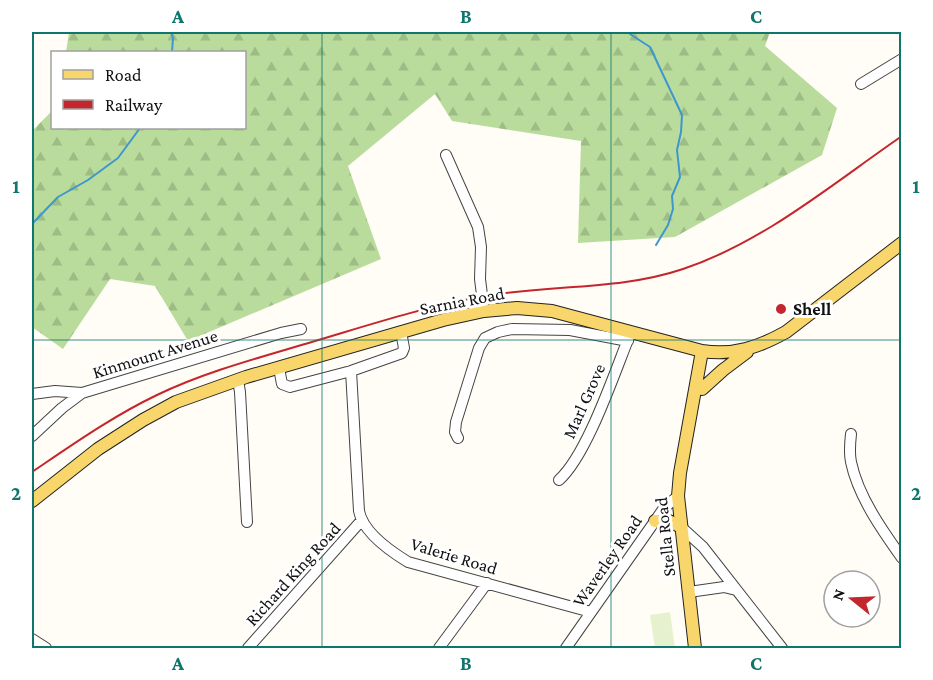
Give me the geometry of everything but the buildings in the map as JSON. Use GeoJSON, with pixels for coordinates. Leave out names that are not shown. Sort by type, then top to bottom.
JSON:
{"type":"FeatureCollection","features":[{"type":"Feature","properties":{"kind":"main road","name":"Sarnia Road"},"geometry":{"type":"LineString","coordinates":[[32,501],[98,449],[143,420],[176,402],[238,380],[443,320],[484,311],[517,308],[552,310],[630,336],[706,352],[732,353],[756,346],[786,332],[902,243]]}},
{"type":"Feature","properties":{"kind":"main road"},"geometry":{"type":"LineString","coordinates":[[702,389],[756,346]]}},
{"type":"Feature","properties":{"kind":"main road","name":"Stella Road"},"geometry":{"type":"LineString","coordinates":[[689,423],[702,389],[706,352]]}},
{"type":"Feature","properties":{"kind":"main road","name":"Stella Road"},"geometry":{"type":"LineString","coordinates":[[695,648],[678,496],[689,423],[706,352]]}},
{"type":"Feature","properties":{"kind":"main road"},"geometry":{"type":"LineString","coordinates":[[655,521],[669,520],[681,527]]}},
{"type":"Feature","properties":{"kind":"street"},"geometry":{"type":"LineString","coordinates":[[861,84],[902,59]]}},
{"type":"Feature","properties":{"kind":"street"},"geometry":{"type":"LineString","coordinates":[[446,155],[478,227],[484,311]]}},
{"type":"Feature","properties":{"kind":"street"},"geometry":{"type":"LineString","coordinates":[[458,438],[455,432],[456,422],[476,360],[482,343],[492,334],[512,328],[570,330],[630,336]]}},
{"type":"Feature","properties":{"kind":"street","name":"Kinmount Avenue"},"geometry":{"type":"LineString","coordinates":[[32,436],[82,393],[301,329]]}},
{"type":"Feature","properties":{"kind":"street"},"geometry":{"type":"LineString","coordinates":[[279,368],[282,384],[290,387],[351,371],[402,353],[404,348],[401,332]]}},
{"type":"Feature","properties":{"kind":"street","name":"Marl Grove"},"geometry":{"type":"LineString","coordinates":[[559,480],[567,472],[584,444],[630,336]]}},
{"type":"Feature","properties":{"kind":"street"},"geometry":{"type":"LineString","coordinates":[[351,371],[359,511],[362,521]]}},
{"type":"Feature","properties":{"kind":"street"},"geometry":{"type":"LineString","coordinates":[[238,380],[247,522]]}},
{"type":"Feature","properties":{"kind":"street"},"geometry":{"type":"LineString","coordinates":[[32,394],[55,391],[82,393]]}},
{"type":"Feature","properties":{"kind":"street"},"geometry":{"type":"LineString","coordinates":[[851,434],[850,460],[854,473],[866,499],[902,558]]}},
{"type":"Feature","properties":{"kind":"street","name":"Waverley Road"},"geometry":{"type":"LineString","coordinates":[[566,648],[664,508],[678,496]]}},
{"type":"Feature","properties":{"kind":"street","name":"Valerie Road"},"geometry":{"type":"LineString","coordinates":[[362,521],[391,551],[408,562],[591,612]]}},
{"type":"Feature","properties":{"kind":"street","name":"Richard King Road"},"geometry":{"type":"LineString","coordinates":[[248,648],[362,521]]}},
{"type":"Feature","properties":{"kind":"street"},"geometry":{"type":"LineString","coordinates":[[681,527],[703,547],[782,648]]}},
{"type":"Feature","properties":{"kind":"street"},"geometry":{"type":"LineString","coordinates":[[439,648],[487,583]]}},
{"type":"Feature","properties":{"kind":"street"},"geometry":{"type":"LineString","coordinates":[[689,592],[724,587],[736,590]]}},
{"type":"Feature","properties":{"kind":"street"},"geometry":{"type":"LineString","coordinates":[[32,639],[46,648]]}},
{"type":"Feature","properties":{"kind":"green space"},"geometry":{"type":"Polygon","coordinates":[[[69,32],[770,32],[765,46],[837,108],[822,155],[675,237],[578,243],[581,141],[452,121],[435,94],[348,166],[381,259],[188,341],[155,286],[110,279],[63,349],[32,327],[32,131],[51,112],[51,129],[246,129],[246,51],[66,51],[69,32]]]}},
{"type":"Feature","properties":{"kind":"green space"},"geometry":{"type":"Polygon","coordinates":[[[670,612],[675,648],[655,648],[650,615],[670,612]]]}},
{"type":"Feature","properties":{"kind":"waterway"},"geometry":{"type":"LineString","coordinates":[[171,32],[172,51]]}},
{"type":"Feature","properties":{"kind":"waterway"},"geometry":{"type":"LineString","coordinates":[[627,32],[650,47],[682,115],[677,150],[680,177],[672,196],[673,209],[668,225],[656,245]]}},
{"type":"Feature","properties":{"kind":"waterway"},"geometry":{"type":"LineString","coordinates":[[32,224],[58,197],[88,180],[118,158],[139,129]]}},
{"type":"Feature","properties":{"kind":"railway"},"geometry":{"type":"LineString","coordinates":[[32,472],[93,431],[141,403],[176,386],[235,365],[459,301],[531,290],[633,281],[683,269],[713,258],[742,244],[797,210],[902,136]]}},
{"type":"Feature","properties":{"kind":"place","name":"Shell"},"geometry":{"type":"Point","coordinates":[781,309]}}]}
